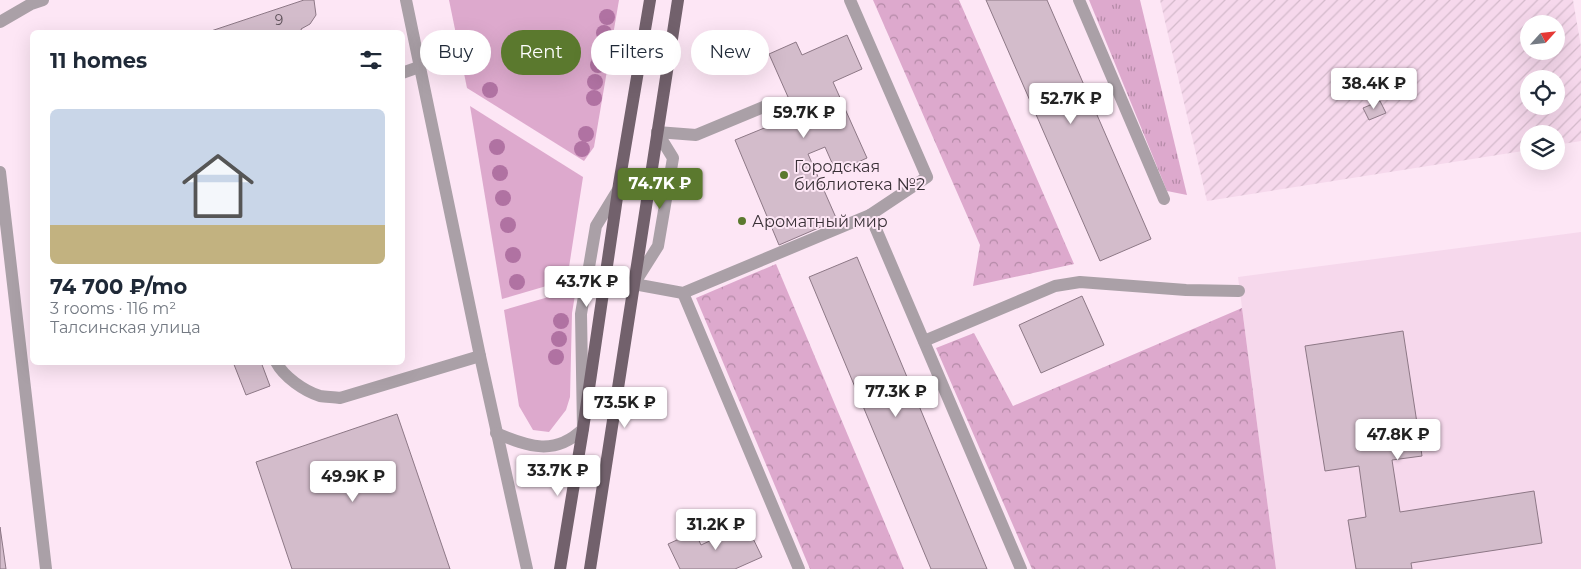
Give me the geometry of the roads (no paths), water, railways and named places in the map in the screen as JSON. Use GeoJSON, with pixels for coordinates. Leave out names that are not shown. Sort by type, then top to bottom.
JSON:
{"type":"FeatureCollection","features":[{"type":"Feature","properties":{"kind":"main road"},"geometry":{"type":"LineString","coordinates":[[560,569],[583,429],[618,190],[650,0]]}},
{"type":"Feature","properties":{"kind":"main road"},"geometry":{"type":"LineString","coordinates":[[590,569],[678,0]]}},
{"type":"Feature","properties":{"kind":"street"},"geometry":{"type":"LineString","coordinates":[[0,22],[31,4],[42,0]]}},
{"type":"Feature","properties":{"kind":"street"},"geometry":{"type":"LineString","coordinates":[[406,0],[526,569]]}},
{"type":"Feature","properties":{"kind":"street"},"geometry":{"type":"LineString","coordinates":[[658,132],[673,158],[658,246],[634,284],[683,293],[870,214],[927,177],[850,0]]}},
{"type":"Feature","properties":{"kind":"street"},"geometry":{"type":"LineString","coordinates":[[1080,0],[1164,199]]}},
{"type":"Feature","properties":{"kind":"street"},"geometry":{"type":"LineString","coordinates":[[405,73],[419,67]]}},
{"type":"Feature","properties":{"kind":"street"},"geometry":{"type":"LineString","coordinates":[[658,132],[696,135],[768,105]]}},
{"type":"Feature","properties":{"kind":"street"},"geometry":{"type":"LineString","coordinates":[[0,172],[46,569]]}},
{"type":"Feature","properties":{"kind":"street"},"geometry":{"type":"LineString","coordinates":[[496,433],[517,442],[533,446],[552,446],[573,439],[583,429],[581,314],[596,226],[618,190]]}},
{"type":"Feature","properties":{"kind":"street"},"geometry":{"type":"LineString","coordinates":[[870,214],[1021,569]]}},
{"type":"Feature","properties":{"kind":"street"},"geometry":{"type":"LineString","coordinates":[[924,341],[1055,286],[1080,282],[1186,290],[1240,291]]}},
{"type":"Feature","properties":{"kind":"street"},"geometry":{"type":"LineString","coordinates":[[683,293],[799,569]]}},
{"type":"Feature","properties":{"kind":"street"},"geometry":{"type":"LineString","coordinates":[[278,365],[280,369],[304,388],[321,396],[340,398],[480,356]]}},
{"type":"Feature","properties":{"kind":"place","name":"Городская библиотека №2"},"geometry":{"type":"Point","coordinates":[784,175]}},
{"type":"Feature","properties":{"kind":"place","name":"Ароматный мир"},"geometry":{"type":"Point","coordinates":[742,221]}}]}
